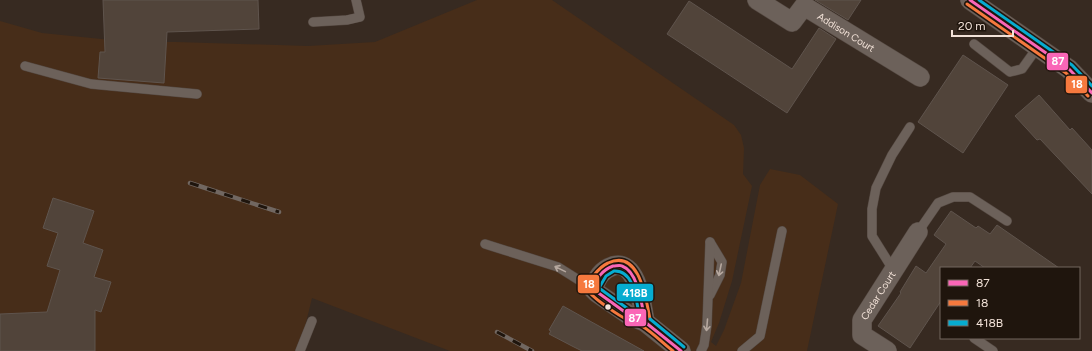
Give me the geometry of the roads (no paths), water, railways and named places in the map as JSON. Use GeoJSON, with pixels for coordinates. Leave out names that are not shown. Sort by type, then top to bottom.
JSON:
{"type":"FeatureCollection","features":[{"type":"Feature","properties":{"kind":"street","name":"Addison Court"},"geometry":{"type":"LineString","coordinates":[[757,0],[792,22],[804,6],[920,78]]}},
{"type":"Feature","properties":{"kind":"street"},"geometry":{"type":"LineString","coordinates":[[970,0],[1069,70],[1092,93]]}},
{"type":"Feature","properties":{"kind":"street","name":"Cedar Court"},"geometry":{"type":"LineString","coordinates":[[887,351],[862,335],[862,320],[918,232]]}},
{"type":"Feature","properties":{"kind":"street"},"geometry":{"type":"LineString","coordinates":[[645,322],[638,287],[632,274],[625,267],[618,265],[606,268],[598,277],[593,289],[597,294],[629,315],[645,322],[680,351]]}},
{"type":"Feature","properties":{"kind":"lane"},"geometry":{"type":"LineString","coordinates":[[313,22],[347,20],[360,17],[356,0]]}},
{"type":"Feature","properties":{"kind":"lane"},"geometry":{"type":"LineString","coordinates":[[974,44],[1010,72],[1022,69],[1037,48]]}},
{"type":"Feature","properties":{"kind":"lane"},"geometry":{"type":"LineString","coordinates":[[25,66],[91,84],[198,94]]}},
{"type":"Feature","properties":{"kind":"lane"},"geometry":{"type":"LineString","coordinates":[[894,270],[872,236],[872,209],[876,188],[892,155],[910,127]]}},
{"type":"Feature","properties":{"kind":"lane"},"geometry":{"type":"LineString","coordinates":[[918,232],[938,203],[953,197],[970,196],[1007,221]]}},
{"type":"Feature","properties":{"kind":"lane"},"geometry":{"type":"LineString","coordinates":[[742,351],[760,336],[782,232]]}},
{"type":"Feature","properties":{"kind":"lane"},"geometry":{"type":"LineString","coordinates":[[701,351],[704,345],[707,325],[710,242],[722,262],[720,275],[708,298]]}},
{"type":"Feature","properties":{"kind":"lane"},"geometry":{"type":"LineString","coordinates":[[485,244],[558,267],[593,289]]}},
{"type":"Feature","properties":{"kind":"lane"},"geometry":{"type":"LineString","coordinates":[[300,351],[312,321]]}},
{"type":"Feature","properties":{"kind":"lane"},"geometry":{"type":"LineString","coordinates":[[975,339],[993,351]]}},
{"type":"Feature","properties":{"kind":"railway"},"geometry":{"type":"LineString","coordinates":[[190,183],[279,212]]}},
{"type":"Feature","properties":{"kind":"railway"},"geometry":{"type":"LineString","coordinates":[[497,332],[532,351]]}}]}
